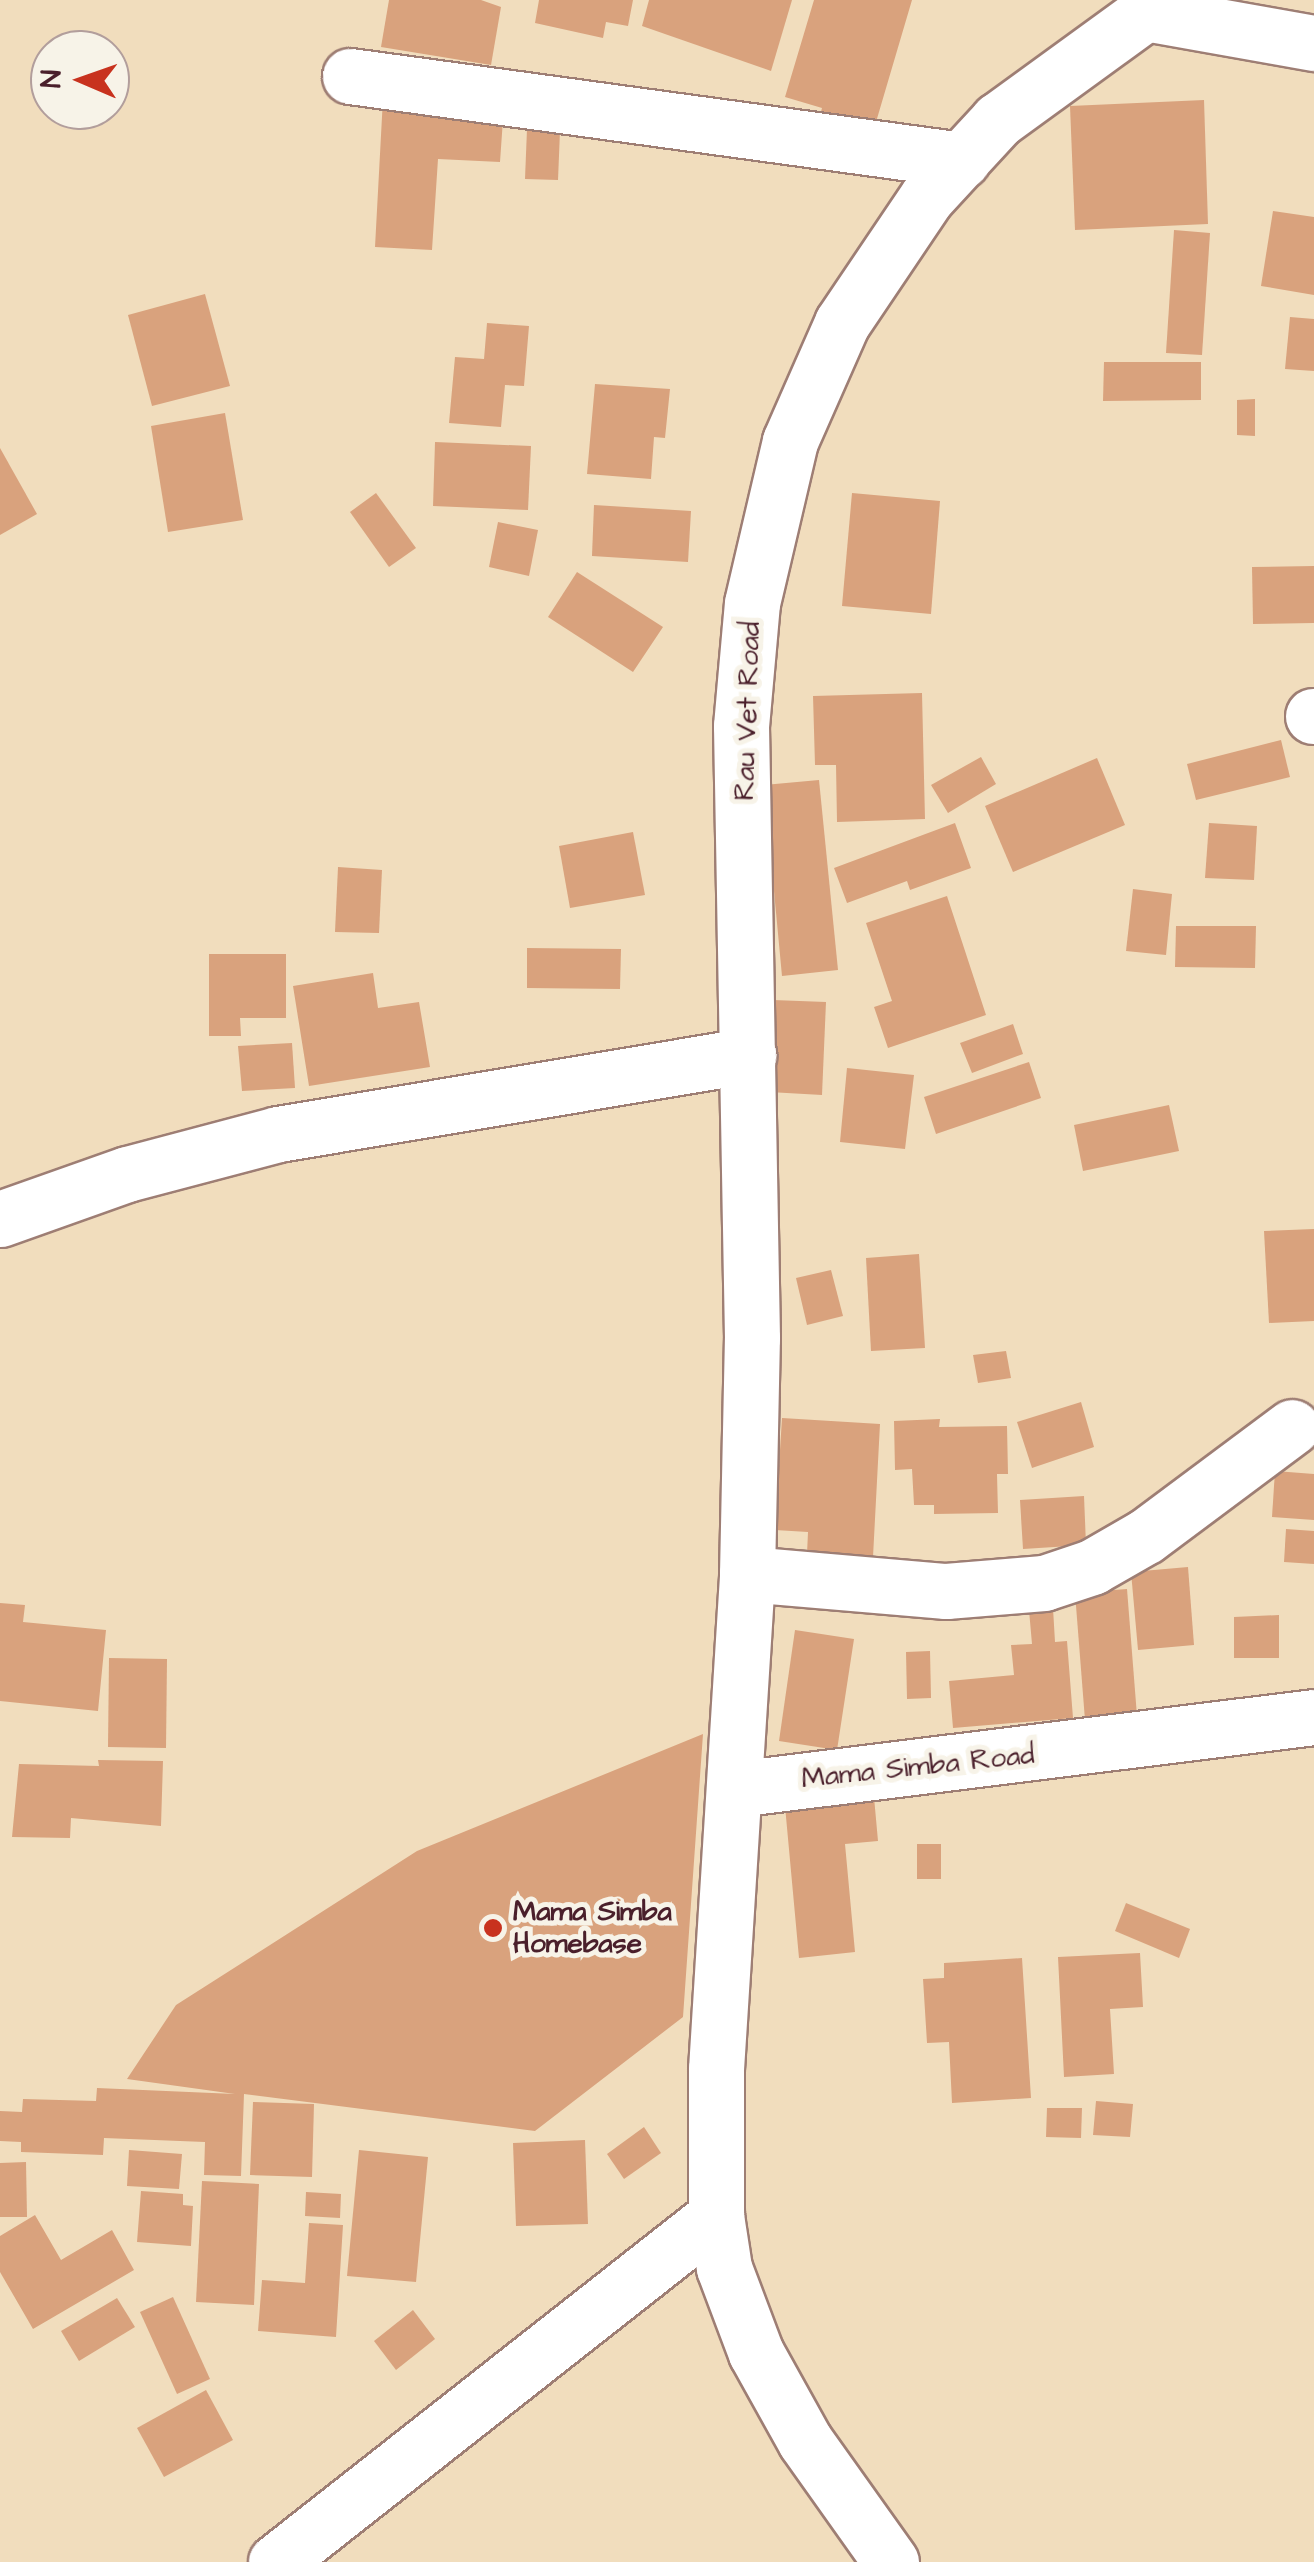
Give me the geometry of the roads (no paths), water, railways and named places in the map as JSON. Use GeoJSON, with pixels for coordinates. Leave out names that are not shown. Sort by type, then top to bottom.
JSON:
{"type":"FeatureCollection","features":[{"type":"Feature","properties":{"kind":"street"},"geometry":{"type":"LineString","coordinates":[[1154,7],[1314,44]]}},
{"type":"Feature","properties":{"kind":"street","name":"Rau Vet Road"},"geometry":{"type":"LineString","coordinates":[[747,1574],[752,1338],[741,726],[752,602],[790,441],[842,322],[927,197],[998,120],[1154,7]]}},
{"type":"Feature","properties":{"kind":"street"},"geometry":{"type":"LineString","coordinates":[[350,76],[962,160]]}},
{"type":"Feature","properties":{"kind":"street"},"geometry":{"type":"LineString","coordinates":[[0,1219],[127,1174],[278,1134],[748,1054]]}},
{"type":"Feature","properties":{"kind":"street"},"geometry":{"type":"LineString","coordinates":[[891,2562],[805,2441],[756,2353],[724,2268],[716,2216],[716,2069],[747,1574],[946,1592],[1044,1583],[1092,1567],[1146,1536],[1292,1427]]}},
{"type":"Feature","properties":{"kind":"street","name":"Mama Simba Road"},"geometry":{"type":"LineString","coordinates":[[736,1788],[1314,1717]]}},
{"type":"Feature","properties":{"kind":"street"},"geometry":{"type":"LineString","coordinates":[[276,2562],[716,2216]]}},
{"type":"Feature","properties":{"kind":"place","name":"Mama Simba Homebase"},"geometry":{"type":"Point","coordinates":[493,1928]}}]}
